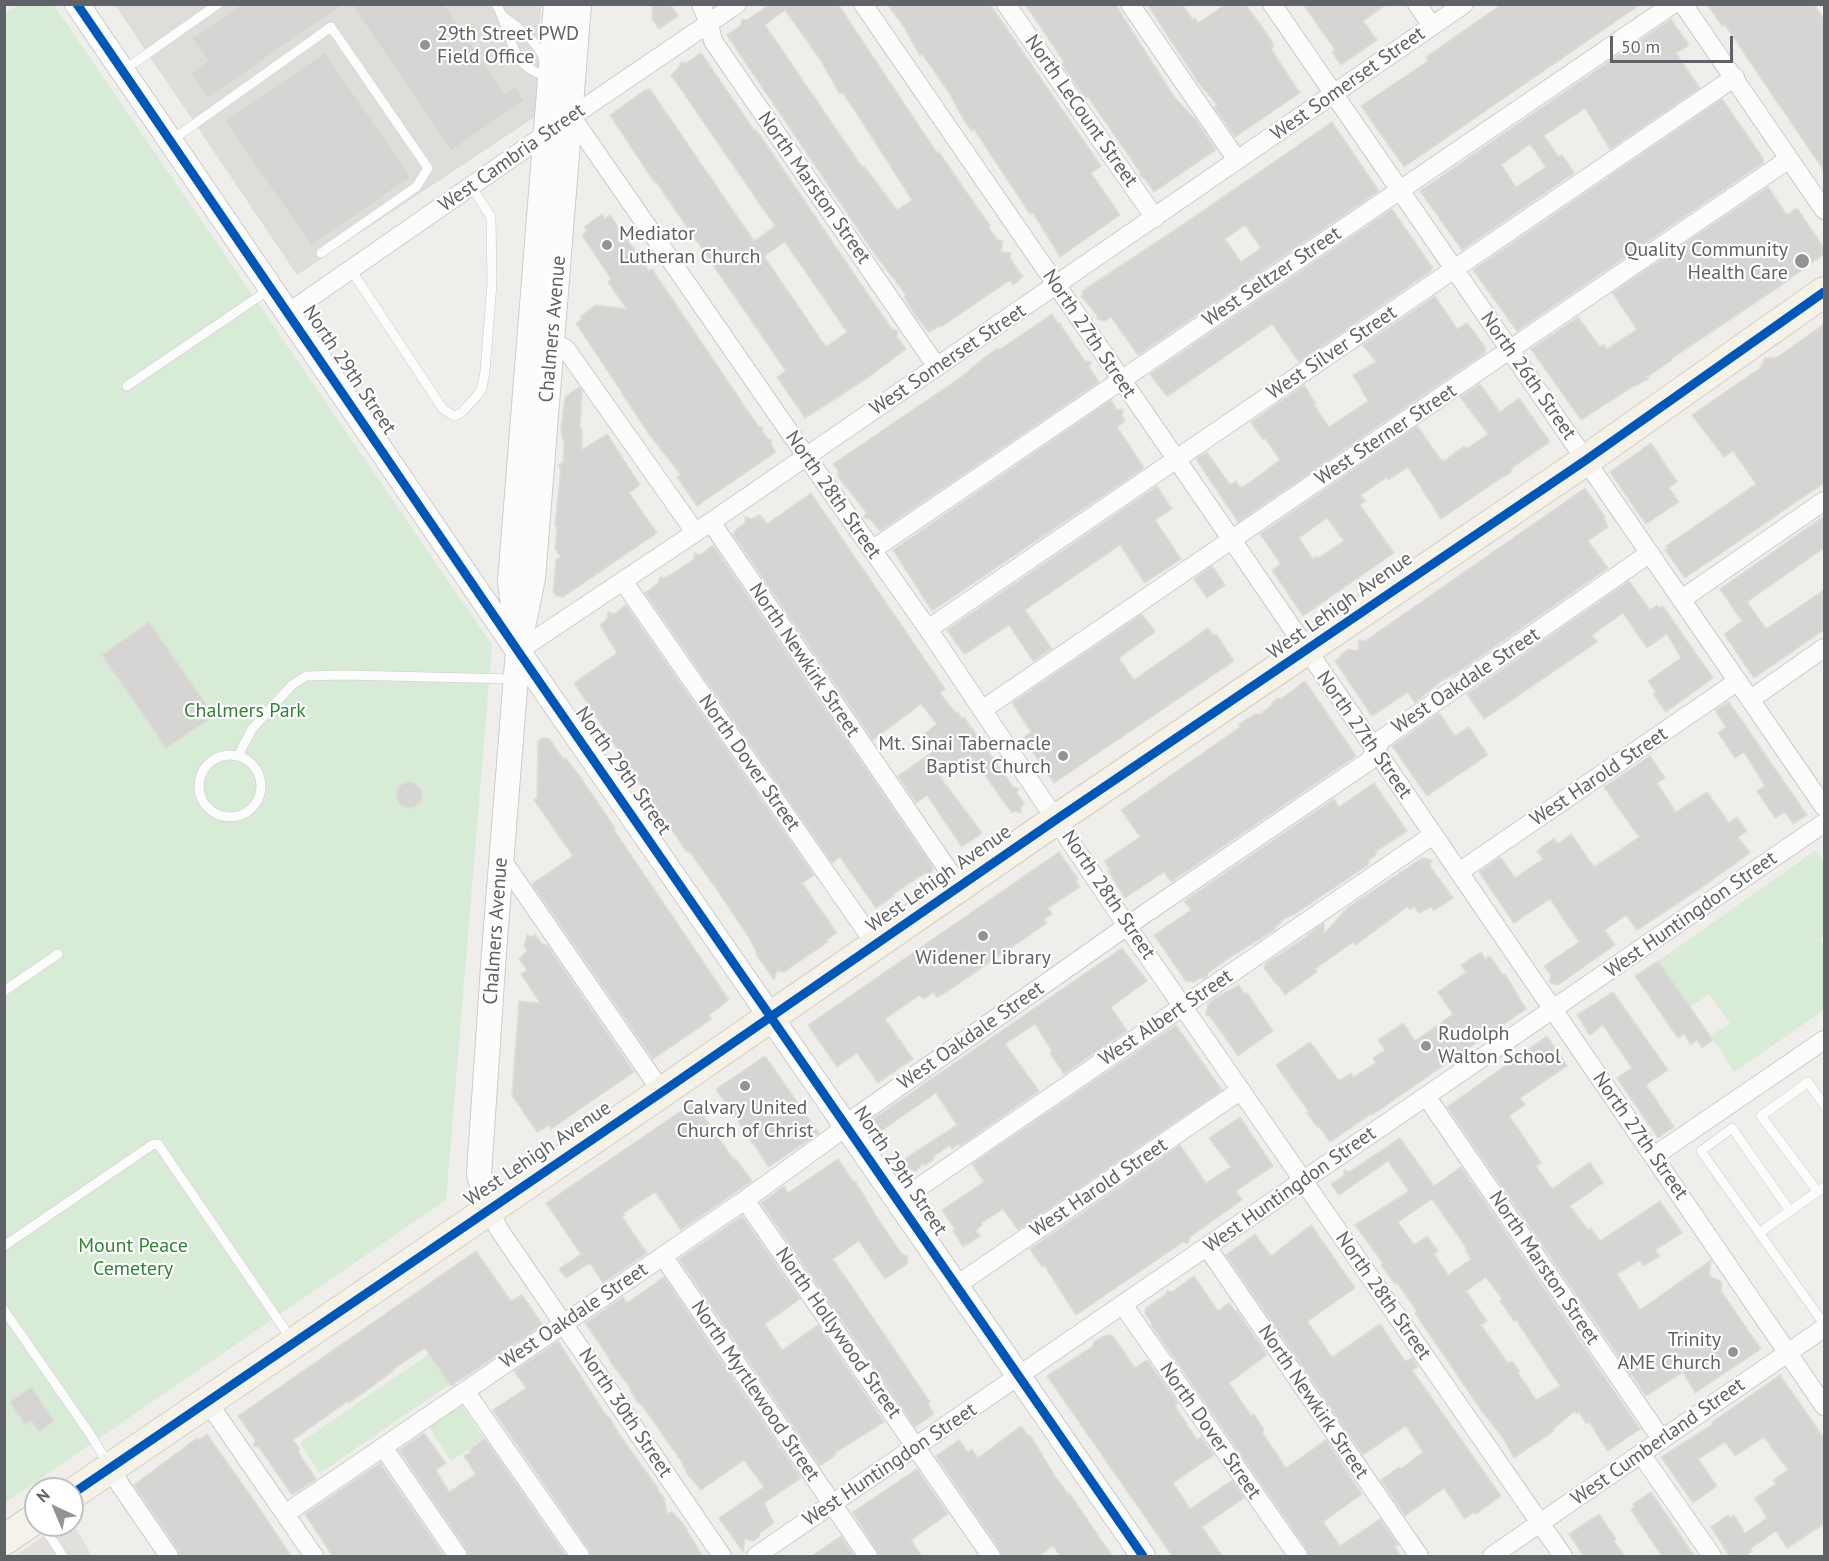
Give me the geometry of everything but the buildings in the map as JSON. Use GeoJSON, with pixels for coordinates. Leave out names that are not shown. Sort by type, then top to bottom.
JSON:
{"type":"FeatureCollection","features":[{"type":"Feature","properties":{"kind":"main road","name":"West Lehigh Avenue"},"geometry":{"type":"LineString","coordinates":[[84,1485],[1586,460],[1824,292]]}},
{"type":"Feature","properties":{"kind":"main road"},"geometry":{"type":"LineString","coordinates":[[4,1540],[24,1526]]}},
{"type":"Feature","properties":{"kind":"street","name":"North 29th Street"},"geometry":{"type":"LineString","coordinates":[[77,4],[518,651],[772,1016],[1143,1557]]}},
{"type":"Feature","properties":{"kind":"street","name":"Chalmers Avenue"},"geometry":{"type":"LineString","coordinates":[[488,1209],[479,1174],[518,651],[533,578],[546,134],[556,4]]}},
{"type":"Feature","properties":{"kind":"street","name":"Chalmers Avenue"},"geometry":{"type":"LineString","coordinates":[[540,340],[571,116],[579,4]]}},
{"type":"Feature","properties":{"kind":"street","name":"North Marston Street"},"geometry":{"type":"LineString","coordinates":[[701,4],[713,41],[937,367]]}},
{"type":"Feature","properties":{"kind":"street","name":"West Cambria Street"},"geometry":{"type":"LineString","coordinates":[[288,313],[571,116],[737,4]]}},
{"type":"Feature","properties":{"kind":"street","name":"North 27th Street"},"geometry":{"type":"LineString","coordinates":[[863,4],[1824,1406]]}},
{"type":"Feature","properties":{"kind":"street","name":"North LeCount Street"},"geometry":{"type":"LineString","coordinates":[[1006,4],[1155,218]]}},
{"type":"Feature","properties":{"kind":"street"},"geometry":{"type":"LineString","coordinates":[[1130,4],[1237,160]]}},
{"type":"Feature","properties":{"kind":"street","name":"North 26th Street"},"geometry":{"type":"LineString","coordinates":[[1272,4],[1824,807]]}},
{"type":"Feature","properties":{"kind":"street"},"geometry":{"type":"LineString","coordinates":[[1417,4],[1432,26]]}},
{"type":"Feature","properties":{"kind":"street","name":"West Somerset Street"},"geometry":{"type":"LineString","coordinates":[[518,651],[1155,218],[1464,4]]}},
{"type":"Feature","properties":{"kind":"street","name":"West Seltzer Street"},"geometry":{"type":"LineString","coordinates":[[872,550],[1673,4]]}},
{"type":"Feature","properties":{"kind":"street"},"geometry":{"type":"LineString","coordinates":[[1683,4],[1824,210]]}},
{"type":"Feature","properties":{"kind":"street","name":"West Silver Street"},"geometry":{"type":"LineString","coordinates":[[928,629],[1735,78]]}},
{"type":"Feature","properties":{"kind":"street","name":"North 28th Street"},"geometry":{"type":"LineString","coordinates":[[571,116],[928,629],[1127,926],[1184,1005],[1563,1557]]}},
{"type":"Feature","properties":{"kind":"street","name":"West Sterner Street"},"geometry":{"type":"LineString","coordinates":[[982,710],[1789,159]]}},
{"type":"Feature","properties":{"kind":"street","name":"North Newkirk Street"},"geometry":{"type":"LineString","coordinates":[[540,340],[566,349],[703,527],[959,886]]}},
{"type":"Feature","properties":{"kind":"street"},"geometry":{"type":"LineString","coordinates":[[1682,599],[1824,501]]}},
{"type":"Feature","properties":{"kind":"street","name":"West Oakdale Street"},"geometry":{"type":"LineString","coordinates":[[285,1514],[745,1200],[835,1135],[846,1124],[1127,926],[1369,761],[1382,739],[1650,553]]}},
{"type":"Feature","properties":{"kind":"street","name":"North Dover Street"},"geometry":{"type":"LineString","coordinates":[[623,581],[876,945]]}},
{"type":"Feature","properties":{"kind":"street"},"geometry":{"type":"LineString","coordinates":[[1751,699],[1824,648]]}},
{"type":"Feature","properties":{"kind":"street","name":"West Harold Street"},"geometry":{"type":"LineString","coordinates":[[1459,872],[1738,681]]}},
{"type":"Feature","properties":{"kind":"street","name":"West Huntingdon Street"},"geometry":{"type":"LineString","coordinates":[[756,1557],[1824,823]]}},
{"type":"Feature","properties":{"kind":"street","name":"West Albert Street"},"geometry":{"type":"LineString","coordinates":[[899,1202],[1433,835]]}},
{"type":"Feature","properties":{"kind":"street"},"geometry":{"type":"LineString","coordinates":[[502,860],[663,1092]]}},
{"type":"Feature","properties":{"kind":"street"},"geometry":{"type":"LineString","coordinates":[[1654,1156],[1824,1040]]}},
{"type":"Feature","properties":{"kind":"street","name":"West Harold Street"},"geometry":{"type":"LineString","coordinates":[[957,1285],[1241,1090]]}},
{"type":"Feature","properties":{"kind":"street","name":"North Marston Street"},"geometry":{"type":"LineString","coordinates":[[1426,1096],[1662,1440]]}},
{"type":"Feature","properties":{"kind":"street","name":"North Hollywood Street"},"geometry":{"type":"LineString","coordinates":[[745,1200],[991,1557]]}},
{"type":"Feature","properties":{"kind":"street","name":"North 30th Street"},"geometry":{"type":"LineString","coordinates":[[488,1209],[500,1231],[722,1557]]}},
{"type":"Feature","properties":{"kind":"street","name":"North Newkirk Street"},"geometry":{"type":"LineString","coordinates":[[1207,1247],[1419,1557]]}},
{"type":"Feature","properties":{"kind":"street","name":"North Myrtlewood Street"},"geometry":{"type":"LineString","coordinates":[[663,1256],[868,1557]]}},
{"type":"Feature","properties":{"kind":"street","name":"North Dover Street"},"geometry":{"type":"LineString","coordinates":[[1123,1305],[1298,1557]]}},
{"type":"Feature","properties":{"kind":"street","name":"West Cumberland Street"},"geometry":{"type":"LineString","coordinates":[[1492,1557],[1824,1326]]}},
{"type":"Feature","properties":{"kind":"street"},"geometry":{"type":"LineString","coordinates":[[465,1391],[580,1557]]}},
{"type":"Feature","properties":{"kind":"street"},"geometry":{"type":"LineString","coordinates":[[207,1401],[314,1557]]}},
{"type":"Feature","properties":{"kind":"street"},"geometry":{"type":"LineString","coordinates":[[383,1446],[458,1557]]}},
{"type":"Feature","properties":{"kind":"street"},"geometry":{"type":"LineString","coordinates":[[1641,1454],[1712,1557]]}},
{"type":"Feature","properties":{"kind":"street"},"geometry":{"type":"LineString","coordinates":[[110,1467],[169,1557]]}},
{"type":"Feature","properties":{"kind":"lane"},"geometry":{"type":"LineString","coordinates":[[123,71],[218,4]]}},
{"type":"Feature","properties":{"kind":"lane"},"geometry":{"type":"LineString","coordinates":[[495,4],[503,16],[513,47],[519,56],[526,65],[550,79]]}},
{"type":"Feature","properties":{"kind":"lane"},"geometry":{"type":"LineString","coordinates":[[503,16],[528,35],[543,55],[550,79],[571,116]]}},
{"type":"Feature","properties":{"kind":"lane"},"geometry":{"type":"LineString","coordinates":[[171,141],[331,27],[429,168],[416,187],[321,253]]}},
{"type":"Feature","properties":{"kind":"lane"},"geometry":{"type":"LineString","coordinates":[[351,270],[443,409],[454,416],[461,413],[476,398],[482,388],[492,283],[492,217],[471,186]]}},
{"type":"Feature","properties":{"kind":"lane"},"geometry":{"type":"LineString","coordinates":[[127,386],[272,288]]}},
{"type":"Feature","properties":{"kind":"lane"},"geometry":{"type":"LineString","coordinates":[[238,756],[252,729],[292,685],[306,676],[516,679]]}},
{"type":"Feature","properties":{"kind":"lane"},"geometry":{"type":"LineString","coordinates":[[221,756],[238,756],[247,760],[259,774],[261,793],[258,801],[245,813],[228,817],[212,812],[201,798],[199,790],[202,773],[207,766],[221,756]]}},
{"type":"Feature","properties":{"kind":"lane"},"geometry":{"type":"LineString","coordinates":[[4,991],[58,954]]}},
{"type":"Feature","properties":{"kind":"lane"},"geometry":{"type":"LineString","coordinates":[[1759,1233],[1821,1190],[1761,1116],[1808,1082],[1824,1105]]}},
{"type":"Feature","properties":{"kind":"lane"},"geometry":{"type":"LineString","coordinates":[[1790,1211],[1732,1128],[1701,1151],[1824,1326]]}},
{"type":"Feature","properties":{"kind":"lane"},"geometry":{"type":"LineString","coordinates":[[4,1246],[152,1145],[158,1144],[294,1342]]}},
{"type":"Feature","properties":{"kind":"lane"},"geometry":{"type":"LineString","coordinates":[[4,1310],[90,1434],[110,1467]]}},
{"type":"Feature","properties":{"kind":"lane"},"geometry":{"type":"LineString","coordinates":[[50,1537],[63,1557]]}},
{"type":"Feature","properties":{"kind":"shaded area"},"geometry":{"type":"Polygon","coordinates":[[[115,5],[290,5],[190,73],[207,99],[344,5],[351,5],[451,150],[524,100],[515,86],[505,93],[444,5],[541,5],[535,117],[297,275],[115,5]],[[325,52],[225,121],[311,246],[410,177],[325,52]]]}},
{"type":"Feature","properties":{"kind":"shaded area"},"geometry":{"type":"Polygon","coordinates":[[[42,1537],[81,1537],[92,1556],[14,1556],[42,1537]]]}},
{"type":"Feature","properties":{"kind":"green space","name":"Chalmers Park"},"geometry":{"type":"Polygon","coordinates":[[[53,4],[492,645],[446,1200],[43,1477],[24,1477],[24,1490],[5,1503],[4,14],[19,5],[53,4]]]}},
{"type":"Feature","properties":{"kind":"green space"},"geometry":{"type":"Polygon","coordinates":[[[1816,850],[1824,862],[1824,935],[1820,939],[1824,946],[1824,1010],[1734,1072],[1711,1036],[1730,1023],[1709,994],[1689,1008],[1657,962],[1816,850]]]}},
{"type":"Feature","properties":{"kind":"green space"},"geometry":{"type":"Polygon","coordinates":[[[429,1354],[450,1384],[320,1473],[300,1443],[429,1354]]]}},
{"type":"Feature","properties":{"kind":"green space"},"geometry":{"type":"Polygon","coordinates":[[[462,1405],[484,1439],[451,1461],[429,1427],[462,1405]]]}},
{"type":"Feature","properties":{"kind":"cycle path"},"geometry":{"type":"LineString","coordinates":[[77,4],[518,651],[1143,1556]]}},
{"type":"Feature","properties":{"kind":"cycle path"},"geometry":{"type":"LineString","coordinates":[[84,1486],[662,1092],[1057,819],[1586,460],[1824,292]]}},
{"type":"Feature","properties":{"kind":"place","name":"29th Street PWD Field Office"},"geometry":{"type":"Point","coordinates":[425,45]}},
{"type":"Feature","properties":{"kind":"place","name":"Mediator Lutheran Church"},"geometry":{"type":"Point","coordinates":[607,245]}},
{"type":"Feature","properties":{"kind":"place","name":"Quality Community Health Care"},"geometry":{"type":"Point","coordinates":[1802,261]}},
{"type":"Feature","properties":{"kind":"place","name":"Mt. Sinai Tabernacle Baptist Church"},"geometry":{"type":"Point","coordinates":[1063,756]}},
{"type":"Feature","properties":{"kind":"place","name":"Widener Library"},"geometry":{"type":"Point","coordinates":[983,936]}},
{"type":"Feature","properties":{"kind":"place","name":"Rudolph Walton School"},"geometry":{"type":"Point","coordinates":[1426,1046]}},
{"type":"Feature","properties":{"kind":"place","name":"Calvary United Church of Christ"},"geometry":{"type":"Point","coordinates":[745,1086]}},
{"type":"Feature","properties":{"kind":"place","name":"Trinity AME Church"},"geometry":{"type":"Point","coordinates":[1733,1352]}},
{"type":"Feature","properties":{"kind":"park label","name":"Mount Peace Cemetery"},"geometry":{"type":"Point","coordinates":[133,1258]}}]}
